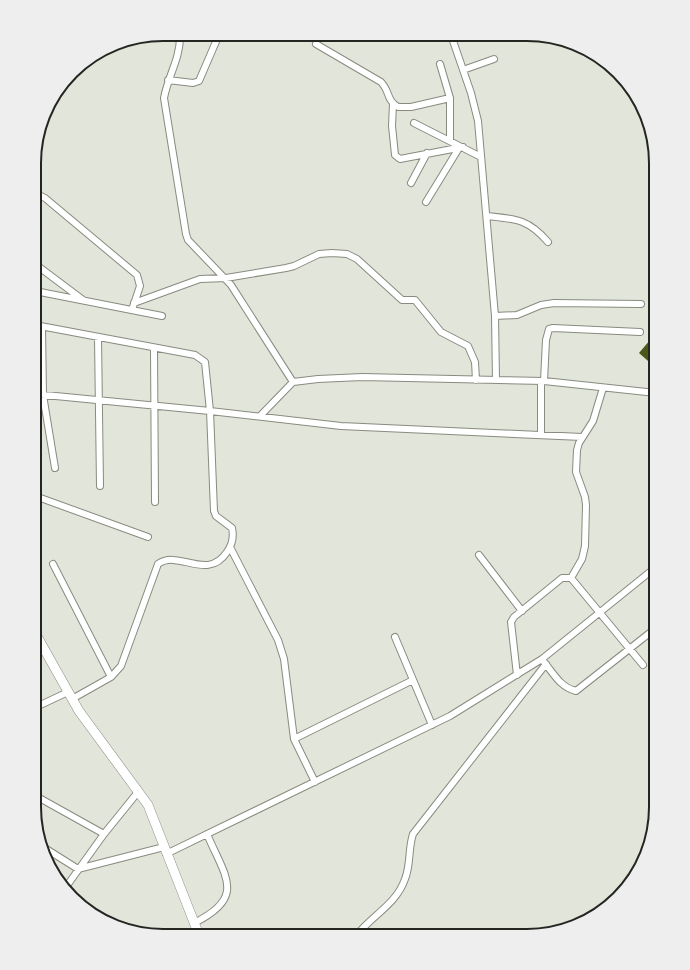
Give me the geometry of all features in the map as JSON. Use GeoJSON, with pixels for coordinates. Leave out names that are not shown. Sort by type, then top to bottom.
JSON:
{"type":"FeatureCollection","features":[{"type":"Feature","properties":{"kind":"street"},"geometry":{"type":"LineString","coordinates":[[180,41],[178,58],[168,80],[164,98],[186,234],[188,240],[226,278],[293,382]]}},
{"type":"Feature","properties":{"kind":"street"},"geometry":{"type":"LineString","coordinates":[[168,80],[199,81],[216,41]]}},
{"type":"Feature","properties":{"kind":"street"},"geometry":{"type":"LineString","coordinates":[[453,41],[476,107],[495,316],[496,380]]}},
{"type":"Feature","properties":{"kind":"street"},"geometry":{"type":"LineString","coordinates":[[316,44],[381,82],[393,104],[404,108],[450,98]]}},
{"type":"Feature","properties":{"kind":"street"},"geometry":{"type":"LineString","coordinates":[[463,70],[494,59]]}},
{"type":"Feature","properties":{"kind":"street"},"geometry":{"type":"LineString","coordinates":[[440,64],[450,98],[450,141]]}},
{"type":"Feature","properties":{"kind":"street"},"geometry":{"type":"LineString","coordinates":[[393,104],[392,126],[396,158],[400,159],[461,148]]}},
{"type":"Feature","properties":{"kind":"street"},"geometry":{"type":"LineString","coordinates":[[414,123],[481,157]]}},
{"type":"Feature","properties":{"kind":"street"},"geometry":{"type":"LineString","coordinates":[[426,202],[461,148]]}},
{"type":"Feature","properties":{"kind":"street"},"geometry":{"type":"LineString","coordinates":[[411,183],[427,153]]}},
{"type":"Feature","properties":{"kind":"street"},"geometry":{"type":"LineString","coordinates":[[41,196],[137,275],[140,286],[132,310]]}},
{"type":"Feature","properties":{"kind":"street"},"geometry":{"type":"LineString","coordinates":[[487,216],[518,219],[527,223],[548,242]]}},
{"type":"Feature","properties":{"kind":"street"},"geometry":{"type":"LineString","coordinates":[[134,303],[200,279],[226,278],[294,266],[319,254],[347,254],[362,263],[402,300],[416,300],[441,332],[468,346],[475,362],[476,380]]}},
{"type":"Feature","properties":{"kind":"street"},"geometry":{"type":"LineString","coordinates":[[41,268],[85,301]]}},
{"type":"Feature","properties":{"kind":"street"},"geometry":{"type":"LineString","coordinates":[[41,292],[162,316]]}},
{"type":"Feature","properties":{"kind":"street"},"geometry":{"type":"LineString","coordinates":[[495,316],[518,315],[541,305],[554,302],[641,304]]}},
{"type":"Feature","properties":{"kind":"street"},"geometry":{"type":"LineString","coordinates":[[41,706],[70,696],[111,677],[121,666],[158,564],[163,560],[170,560],[198,566],[208,565],[224,556],[230,547],[232,540],[232,528],[216,516],[214,511],[210,410],[205,362],[195,356],[42,327],[43,395],[55,468]]}},
{"type":"Feature","properties":{"kind":"street"},"geometry":{"type":"LineString","coordinates":[[541,434],[546,340],[549,329],[640,332]]}},
{"type":"Feature","properties":{"kind":"street"},"geometry":{"type":"LineString","coordinates":[[98,338],[100,486]]}},
{"type":"Feature","properties":{"kind":"street"},"geometry":{"type":"LineString","coordinates":[[154,349],[153,405],[155,502]]}},
{"type":"Feature","properties":{"kind":"street"},"geometry":{"type":"LineString","coordinates":[[260,416],[293,382],[318,379],[362,377],[543,381],[649,393]]}},
{"type":"Feature","properties":{"kind":"street"},"geometry":{"type":"LineString","coordinates":[[571,578],[582,559],[585,546],[585,497],[576,472],[575,461],[582,437],[593,421],[603,388]]}},
{"type":"Feature","properties":{"kind":"street"},"geometry":{"type":"LineString","coordinates":[[43,395],[210,410],[341,426],[582,437]]}},
{"type":"Feature","properties":{"kind":"street"},"geometry":{"type":"LineString","coordinates":[[41,499],[148,537]]}},
{"type":"Feature","properties":{"kind":"street"},"geometry":{"type":"LineString","coordinates":[[230,547],[278,640],[284,659],[294,739],[315,782]]}},
{"type":"Feature","properties":{"kind":"street"},"geometry":{"type":"LineString","coordinates":[[479,555],[522,611]]}},
{"type":"Feature","properties":{"kind":"street"},"geometry":{"type":"LineString","coordinates":[[53,564],[111,677]]}},
{"type":"Feature","properties":{"kind":"street"},"geometry":{"type":"LineString","coordinates":[[364,929],[386,908],[401,889],[409,864],[410,843],[413,834],[544,662],[600,612],[649,573]]}},
{"type":"Feature","properties":{"kind":"street"},"geometry":{"type":"LineString","coordinates":[[517,675],[510,627],[514,617],[562,578],[571,578],[643,665]]}},
{"type":"Feature","properties":{"kind":"street"},"geometry":{"type":"LineString","coordinates":[[544,662],[560,683],[568,689],[576,690],[649,633]]}},
{"type":"Feature","properties":{"kind":"street"},"geometry":{"type":"LineString","coordinates":[[394,637],[432,725]]}},
{"type":"Feature","properties":{"kind":"street"},"geometry":{"type":"LineString","coordinates":[[41,644],[79,711],[148,805],[196,929]]}},
{"type":"Feature","properties":{"kind":"street"},"geometry":{"type":"LineString","coordinates":[[49,851],[78,869],[165,850],[207,834],[450,716],[517,675],[544,662]]}},
{"type":"Feature","properties":{"kind":"street"},"geometry":{"type":"LineString","coordinates":[[294,739],[413,680]]}},
{"type":"Feature","properties":{"kind":"street"},"geometry":{"type":"LineString","coordinates":[[68,884],[104,834],[138,792]]}},
{"type":"Feature","properties":{"kind":"street"},"geometry":{"type":"LineString","coordinates":[[41,799],[104,834]]}},
{"type":"Feature","properties":{"kind":"street"},"geometry":{"type":"LineString","coordinates":[[194,923],[212,914],[222,904],[227,894],[228,885],[207,834]]}},
{"type":"Feature","properties":{"kind":"building"},"geometry":{"type":"Polygon","coordinates":[[[649,341],[649,362],[639,353],[649,341]]]}}]}
